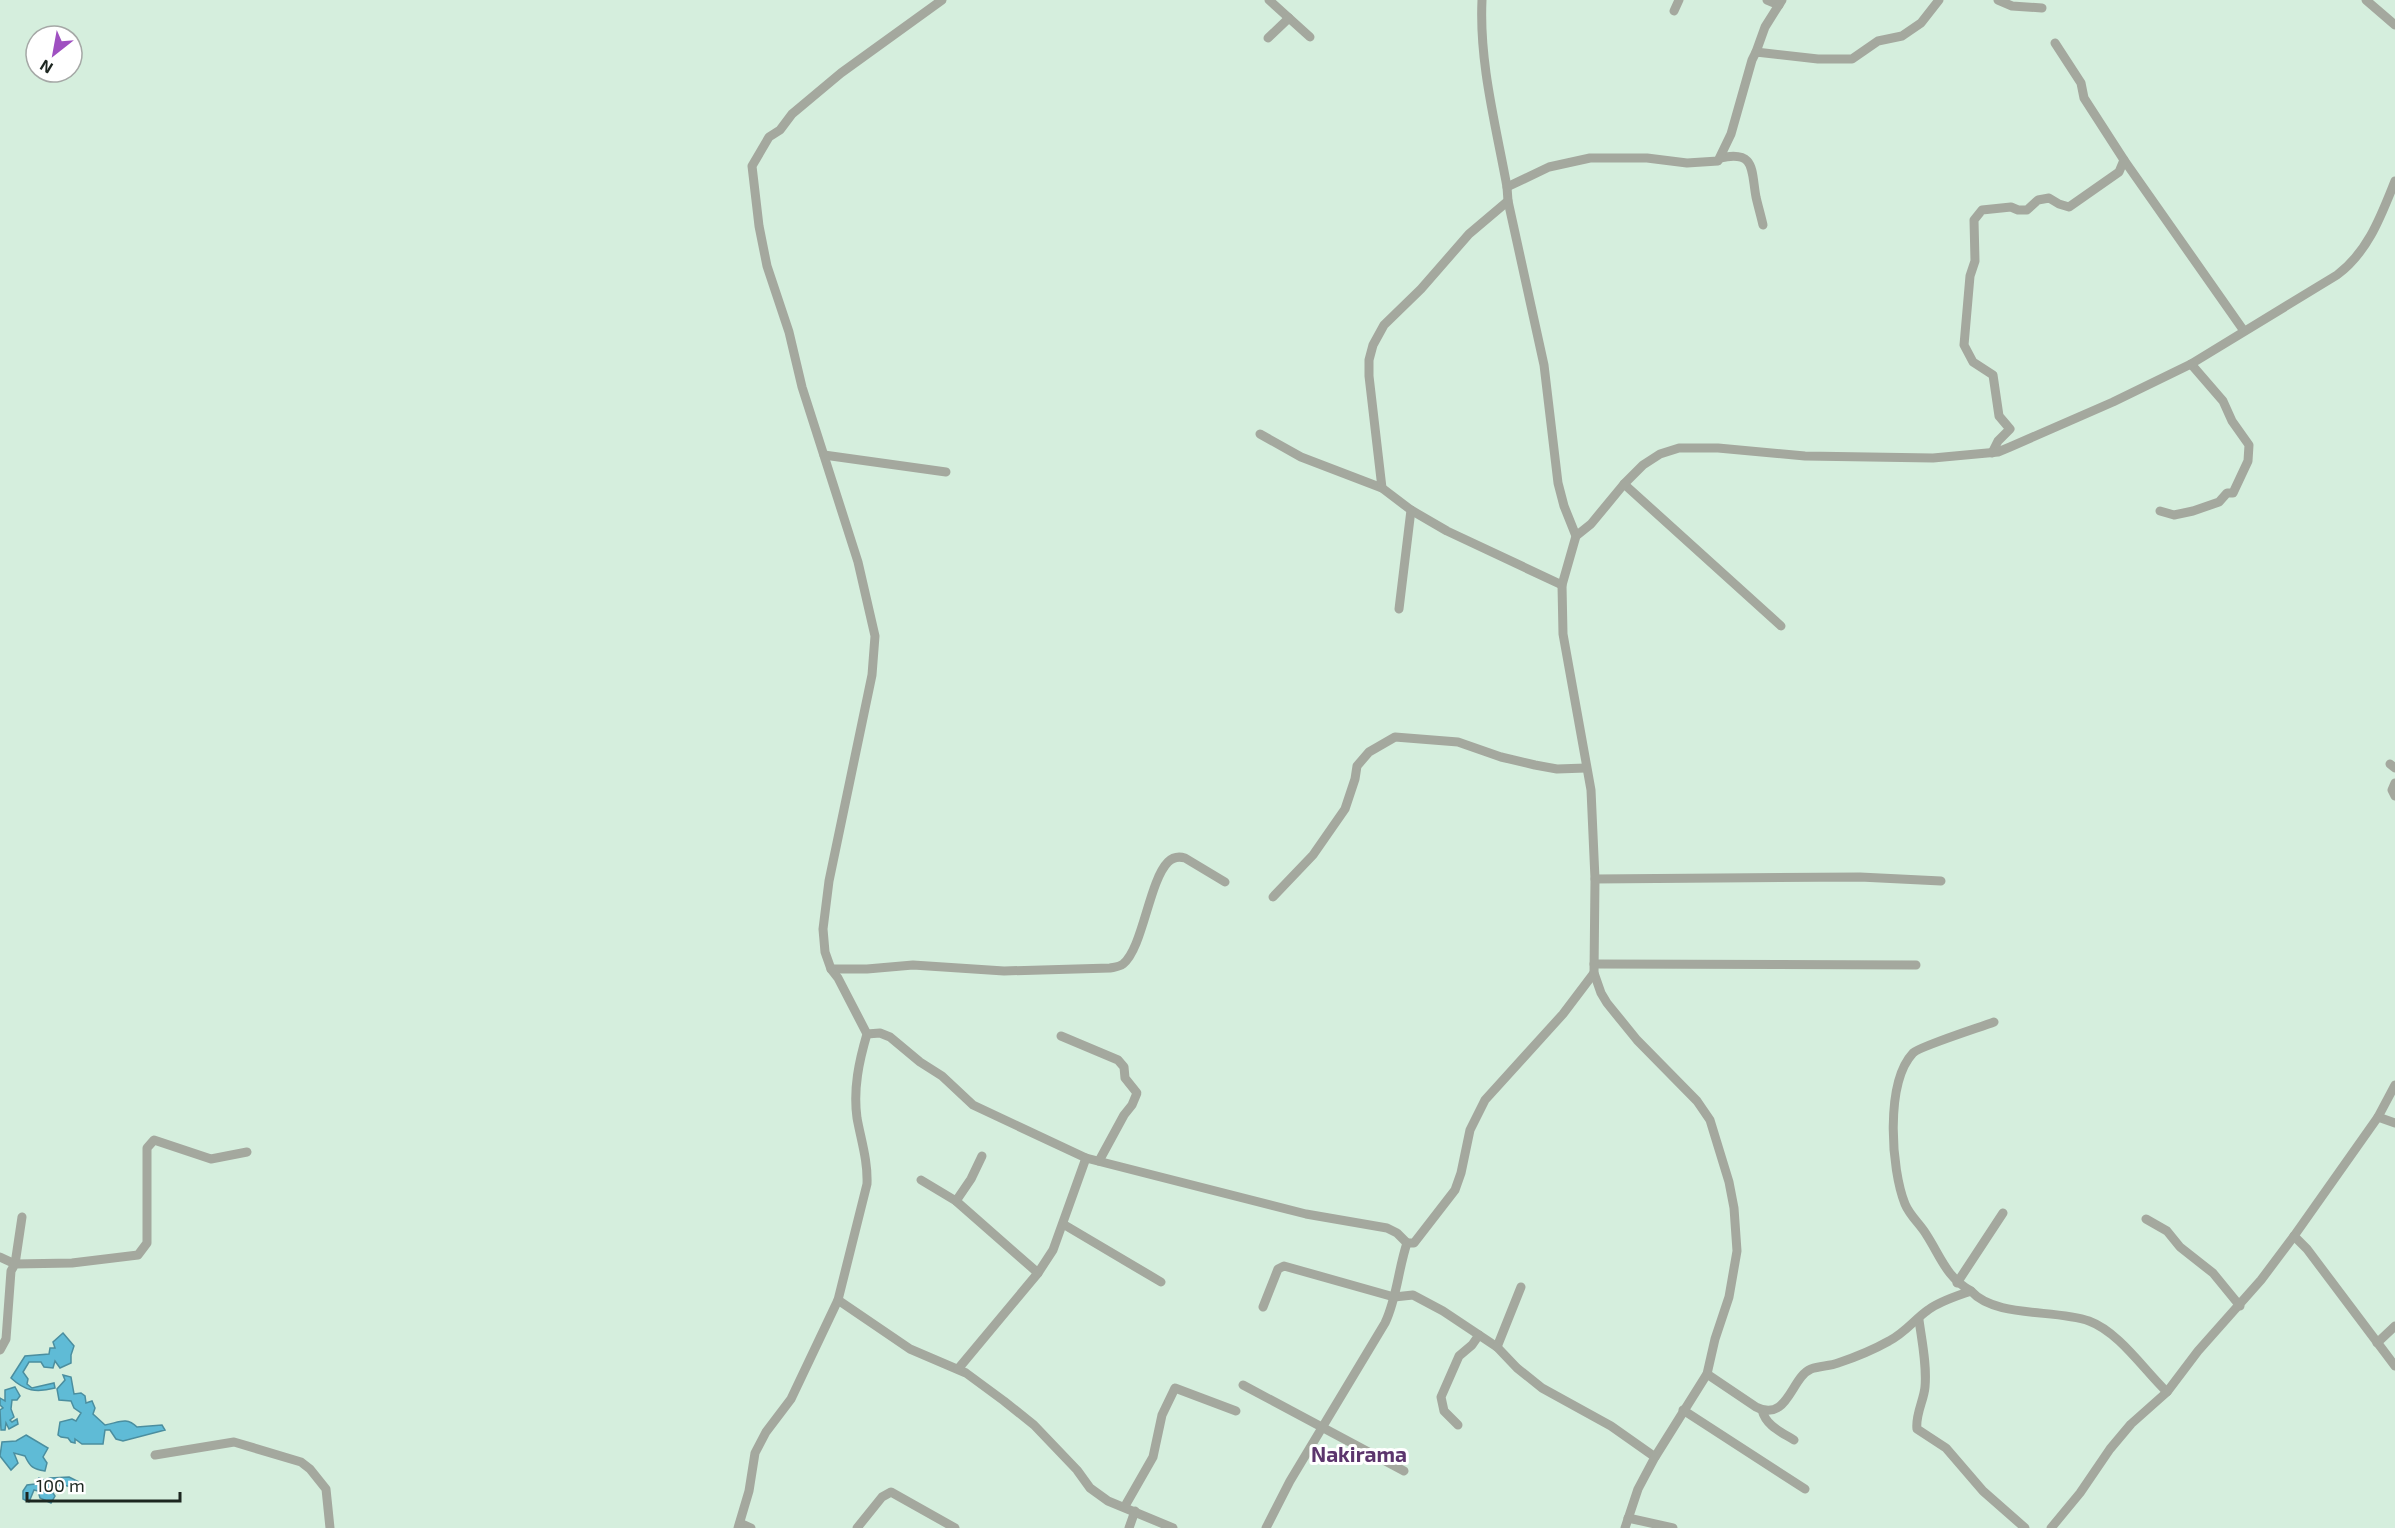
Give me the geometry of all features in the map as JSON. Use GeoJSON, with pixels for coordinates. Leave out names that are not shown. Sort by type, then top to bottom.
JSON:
{"type":"FeatureCollection","features":[{"type":"Feature","properties":{"kind":"street"},"geometry":{"type":"LineString","coordinates":[[751,1528],[739,1526],[749,1491],[755,1453],[766,1432],[791,1399],[838,1300],[867,1184],[855,1096],[858,1069],[867,1034],[843,986],[831,969],[825,952],[823,929],[824,911],[872,675],[875,636],[858,562],[802,387],[789,332],[767,266],[759,226],[752,166],[769,137],[780,130],[792,114],[841,73],[942,0]]}},
{"type":"Feature","properties":{"kind":"street"},"geometry":{"type":"LineString","coordinates":[[1269,0],[1310,38]]}},
{"type":"Feature","properties":{"kind":"street"},"geometry":{"type":"LineString","coordinates":[[1482,0],[1481,22],[1485,67],[1508,201],[1544,365],[1558,483],[1576,536]]}},
{"type":"Feature","properties":{"kind":"street"},"geometry":{"type":"LineString","coordinates":[[1674,11],[1679,0]]}},
{"type":"Feature","properties":{"kind":"street"},"geometry":{"type":"LineString","coordinates":[[1507,187],[1550,167],[1590,158],[1647,158],[1687,163],[1718,161],[1731,134],[1752,60],[1765,27],[1780,2],[1767,0]]}},
{"type":"Feature","properties":{"kind":"street"},"geometry":{"type":"LineString","coordinates":[[1756,52],[1818,59],[1852,59],[1878,41],[1902,36],[1921,23],[1939,0]]}},
{"type":"Feature","properties":{"kind":"street"},"geometry":{"type":"LineString","coordinates":[[1998,0],[2012,6],[2042,9]]}},
{"type":"Feature","properties":{"kind":"street"},"geometry":{"type":"LineString","coordinates":[[2366,0],[2395,25]]}},
{"type":"Feature","properties":{"kind":"street"},"geometry":{"type":"LineString","coordinates":[[1268,38],[1289,18]]}},
{"type":"Feature","properties":{"kind":"street"},"geometry":{"type":"LineString","coordinates":[[2055,43],[2081,83],[2084,99],[2124,160],[2244,331]]}},
{"type":"Feature","properties":{"kind":"street"},"geometry":{"type":"LineString","coordinates":[[1720,158],[1740,156],[1746,159],[1752,168],[1763,225]]}},
{"type":"Feature","properties":{"kind":"street"},"geometry":{"type":"LineString","coordinates":[[2017,444],[2010,429],[1999,416],[1994,375],[1973,362],[1964,345],[1970,276],[1975,261],[1974,220],[1982,210],[2011,207],[2027,210],[2038,200],[2049,198],[2069,207],[2119,172],[2124,160]]}},
{"type":"Feature","properties":{"kind":"street"},"geometry":{"type":"LineString","coordinates":[[1673,1528],[1627,1523],[1638,1489],[1655,1457],[1707,1374],[1715,1339],[1729,1297],[1737,1251],[1734,1208],[1714,1132],[1697,1101],[1637,1040],[1601,993],[1594,969],[1593,822],[1563,634],[1562,585],[1576,536],[1591,524],[1643,465],[1660,454],[1679,447],[1805,456],[1933,458],[1992,453],[2017,444],[2191,364],[2315,290],[2351,265],[2371,236],[2395,181]]}},
{"type":"Feature","properties":{"kind":"street"},"geometry":{"type":"LineString","coordinates":[[1382,488],[1369,376],[1369,360],[1373,345],[1384,325],[1469,234],[1508,201]]}},
{"type":"Feature","properties":{"kind":"street"},"geometry":{"type":"LineString","coordinates":[[2160,511],[2174,515],[2219,501],[2227,493],[2233,493],[2248,461],[2249,445],[2245,438],[2232,421],[2223,401],[2191,364]]}},
{"type":"Feature","properties":{"kind":"street"},"geometry":{"type":"LineString","coordinates":[[1992,453],[1998,441],[2010,429]]}},
{"type":"Feature","properties":{"kind":"street"},"geometry":{"type":"LineString","coordinates":[[1260,434],[1301,457],[1382,488],[1411,510],[1479,547],[1562,585]]}},
{"type":"Feature","properties":{"kind":"street"},"geometry":{"type":"LineString","coordinates":[[824,455],[946,472]]}},
{"type":"Feature","properties":{"kind":"street"},"geometry":{"type":"LineString","coordinates":[[1624,484],[1781,626]]}},
{"type":"Feature","properties":{"kind":"street"},"geometry":{"type":"LineString","coordinates":[[1399,609],[1411,510]]}},
{"type":"Feature","properties":{"kind":"street"},"geometry":{"type":"LineString","coordinates":[[1273,897],[1313,855],[1345,809],[1356,779],[1357,766],[1369,752],[1395,737],[1458,742],[1510,760],[1557,769],[1586,768]]}},
{"type":"Feature","properties":{"kind":"street"},"geometry":{"type":"LineString","coordinates":[[2395,783],[2392,790],[2395,796]]}},
{"type":"Feature","properties":{"kind":"street"},"geometry":{"type":"LineString","coordinates":[[831,969],[913,965],[1004,972],[1121,966],[1126,961],[1139,934],[1163,869],[1172,858],[1185,858],[1225,882]]}},
{"type":"Feature","properties":{"kind":"street"},"geometry":{"type":"LineString","coordinates":[[1595,879],[1794,877],[1941,881]]}},
{"type":"Feature","properties":{"kind":"street"},"geometry":{"type":"LineString","coordinates":[[1594,969],[1916,965]]}},
{"type":"Feature","properties":{"kind":"street"},"geometry":{"type":"LineString","coordinates":[[1407,1244],[1414,1243],[1455,1190],[1470,1130],[1485,1100],[1563,1014],[1594,969]]}},
{"type":"Feature","properties":{"kind":"street"},"geometry":{"type":"LineString","coordinates":[[1578,994],[1601,993]]}},
{"type":"Feature","properties":{"kind":"street"},"geometry":{"type":"LineString","coordinates":[[1994,1022],[1914,1052],[1904,1068],[1898,1089],[1892,1130],[1905,1203],[1957,1283],[1971,1291],[1976,1297],[2002,1307],[2074,1318],[2102,1327],[2116,1338],[2167,1392]]}},
{"type":"Feature","properties":{"kind":"street"},"geometry":{"type":"LineString","coordinates":[[867,1034],[890,1037],[920,1062],[942,1076],[973,1105],[1086,1158],[1306,1214],[1387,1228],[1397,1233],[1407,1244]]}},
{"type":"Feature","properties":{"kind":"street"},"geometry":{"type":"LineString","coordinates":[[1061,1036],[1118,1060],[1124,1067],[1125,1078],[1137,1093],[1100,1161]]}},
{"type":"Feature","properties":{"kind":"street"},"geometry":{"type":"LineString","coordinates":[[2051,1528],[2131,1424],[2167,1392],[2198,1351],[2240,1306],[2294,1236],[2378,1117],[2395,1084]]}},
{"type":"Feature","properties":{"kind":"street"},"geometry":{"type":"LineString","coordinates":[[2378,1117],[2395,1123]]}},
{"type":"Feature","properties":{"kind":"street"},"geometry":{"type":"LineString","coordinates":[[0,1257],[15,1264],[72,1263],[138,1255],[147,1243],[147,1148],[154,1140],[211,1159],[247,1152]]}},
{"type":"Feature","properties":{"kind":"street"},"geometry":{"type":"LineString","coordinates":[[956,1201],[971,1179],[982,1156]]}},
{"type":"Feature","properties":{"kind":"street"},"geometry":{"type":"LineString","coordinates":[[958,1369],[1038,1273],[1053,1250],[1086,1158]]}},
{"type":"Feature","properties":{"kind":"street"},"geometry":{"type":"LineString","coordinates":[[921,1180],[956,1201],[1038,1273]]}},
{"type":"Feature","properties":{"kind":"street"},"geometry":{"type":"LineString","coordinates":[[1957,1283],[2003,1213]]}},
{"type":"Feature","properties":{"kind":"street"},"geometry":{"type":"LineString","coordinates":[[0,1350],[6,1339],[11,1271],[15,1264],[22,1217]]}},
{"type":"Feature","properties":{"kind":"street"},"geometry":{"type":"LineString","coordinates":[[2146,1219],[2167,1232],[2180,1247],[2212,1273],[2240,1306]]}},
{"type":"Feature","properties":{"kind":"street"},"geometry":{"type":"LineString","coordinates":[[1063,1224],[1161,1282]]}},
{"type":"Feature","properties":{"kind":"street"},"geometry":{"type":"LineString","coordinates":[[2294,1236],[2307,1249],[2395,1366]]}},
{"type":"Feature","properties":{"kind":"street"},"geometry":{"type":"LineString","coordinates":[[1266,1528],[1322,1426],[1386,1323],[1393,1306],[1407,1244]]}},
{"type":"Feature","properties":{"kind":"street"},"geometry":{"type":"LineString","coordinates":[[1263,1307],[1278,1269],[1284,1266],[1394,1297],[1413,1296],[1443,1311],[1497,1347],[1517,1368],[1542,1388],[1611,1426],[1655,1457]]}},
{"type":"Feature","properties":{"kind":"street"},"geometry":{"type":"LineString","coordinates":[[1497,1347],[1521,1287]]}},
{"type":"Feature","properties":{"kind":"street"},"geometry":{"type":"LineString","coordinates":[[1707,1374],[1762,1410],[1771,1410],[1786,1401],[1804,1374],[1872,1350],[1893,1340],[1919,1320],[1927,1310],[1971,1291]]}},
{"type":"Feature","properties":{"kind":"street"},"geometry":{"type":"LineString","coordinates":[[838,1300],[910,1349],[958,1369],[1004,1401],[1034,1425],[1077,1470],[1090,1488],[1108,1501],[1116,1506],[1125,1506],[1173,1528]]}},
{"type":"Feature","properties":{"kind":"street"},"geometry":{"type":"LineString","coordinates":[[1919,1320],[1926,1378],[1917,1429],[1946,1448],[1983,1491],[2025,1528]]}},
{"type":"Feature","properties":{"kind":"street"},"geometry":{"type":"LineString","coordinates":[[2377,1343],[2395,1326]]}},
{"type":"Feature","properties":{"kind":"street"},"geometry":{"type":"LineString","coordinates":[[1458,1425],[1444,1411],[1441,1397],[1459,1356],[1472,1345],[1479,1335]]}},
{"type":"Feature","properties":{"kind":"street"},"geometry":{"type":"LineString","coordinates":[[1243,1384],[1404,1471]]}},
{"type":"Feature","properties":{"kind":"street"},"geometry":{"type":"LineString","coordinates":[[1125,1506],[1153,1457],[1162,1415],[1175,1388],[1236,1411]]}},
{"type":"Feature","properties":{"kind":"street"},"geometry":{"type":"LineString","coordinates":[[1683,1410],[1805,1489]]}},
{"type":"Feature","properties":{"kind":"street"},"geometry":{"type":"LineString","coordinates":[[1762,1410],[1764,1419],[1794,1440]]}},
{"type":"Feature","properties":{"kind":"street"},"geometry":{"type":"LineString","coordinates":[[155,1455],[234,1442],[301,1462],[310,1469],[326,1489],[330,1528]]}},
{"type":"Feature","properties":{"kind":"street"},"geometry":{"type":"LineString","coordinates":[[857,1528],[882,1497],[891,1492],[955,1528]]}},
{"type":"Feature","properties":{"kind":"street"},"geometry":{"type":"LineString","coordinates":[[1129,1528],[1135,1511]]}},
{"type":"Feature","properties":{"kind":"water"},"geometry":{"type":"Polygon","coordinates":[[[63,1333],[74,1346],[71,1363],[60,1368],[55,1361],[53,1368],[44,1367],[41,1362],[29,1362],[23,1372],[28,1379],[27,1384],[32,1388],[54,1383],[55,1388],[31,1390],[11,1378],[25,1356],[49,1354],[50,1348],[55,1348],[53,1342],[63,1333]]]}},
{"type":"Feature","properties":{"kind":"water"},"geometry":{"type":"Polygon","coordinates":[[[63,1375],[71,1377],[74,1394],[81,1393],[85,1396],[86,1403],[92,1401],[95,1408],[93,1414],[105,1425],[125,1421],[137,1427],[162,1425],[165,1430],[123,1441],[116,1439],[110,1430],[105,1430],[103,1444],[82,1444],[75,1439],[75,1443],[68,1438],[61,1437],[58,1435],[60,1422],[72,1419],[76,1421],[81,1413],[74,1408],[71,1401],[59,1400],[57,1389],[65,1380],[63,1375]]]}},
{"type":"Feature","properties":{"kind":"water"},"geometry":{"type":"Polygon","coordinates":[[[15,1387],[20,1396],[17,1400],[12,1400],[11,1409],[14,1417],[10,1420],[12,1422],[17,1419],[18,1424],[9,1429],[6,1423],[5,1430],[1,1430],[0,1410],[3,1408],[0,1405],[0,1398],[5,1401],[5,1390],[15,1387]]]}},
{"type":"Feature","properties":{"kind":"water"},"geometry":{"type":"Polygon","coordinates":[[[26,1435],[48,1448],[43,1457],[47,1463],[45,1471],[32,1467],[25,1456],[14,1453],[18,1463],[11,1470],[0,1456],[2,1442],[16,1441],[26,1435]]]}},
{"type":"Feature","properties":{"kind":"water"},"geometry":{"type":"Polygon","coordinates":[[[69,1477],[79,1482],[74,1488],[64,1485],[49,1487],[55,1496],[51,1503],[40,1498],[38,1491],[34,1490],[29,1502],[23,1499],[23,1491],[27,1485],[35,1484],[39,1478],[44,1480],[69,1477]]]}},
{"type":"Feature","properties":{"kind":"district","name":"Nakirama"},"geometry":{"type":"Point","coordinates":[1359,1455]}}]}
